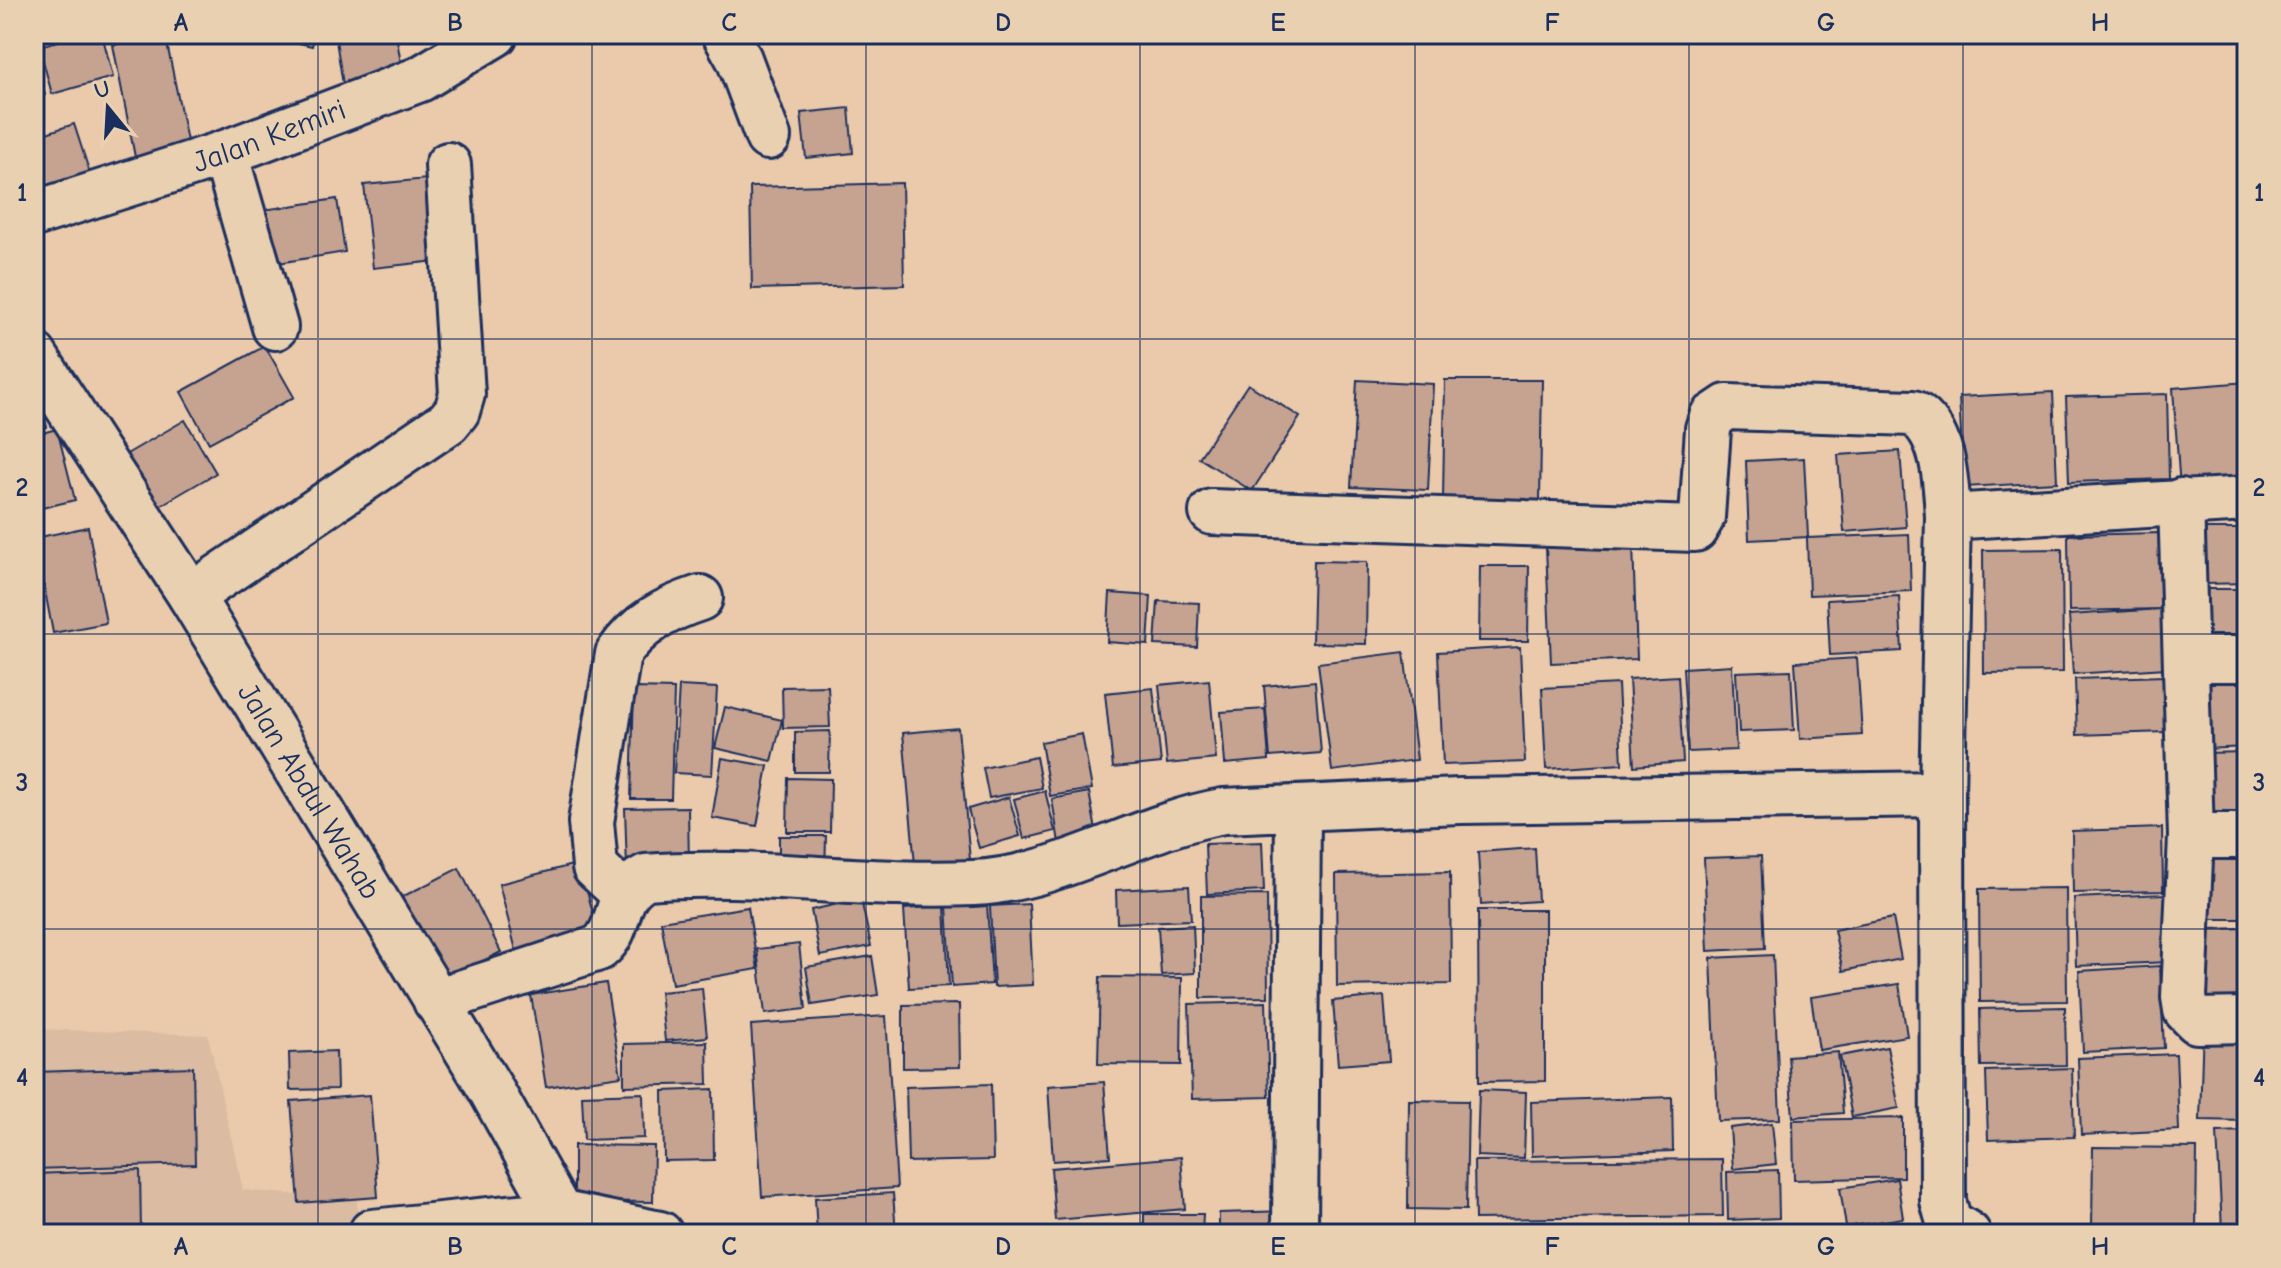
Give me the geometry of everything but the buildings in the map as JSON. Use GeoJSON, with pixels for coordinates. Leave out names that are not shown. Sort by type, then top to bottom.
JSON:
{"type":"FeatureCollection","features":[{"type":"Feature","properties":{"kind":"street"},"geometry":{"type":"LineString","coordinates":[[725,34],[739,59],[768,137]]}},
{"type":"Feature","properties":{"kind":"street","name":"Jalan Kemiri"},"geometry":{"type":"LineString","coordinates":[[34,214],[225,153],[420,79],[480,39]]}},
{"type":"Feature","properties":{"kind":"street"},"geometry":{"type":"LineString","coordinates":[[225,153],[275,327]]}},
{"type":"Feature","properties":{"kind":"street"},"geometry":{"type":"LineString","coordinates":[[191,596],[448,422],[457,411],[462,394],[448,165]]}},
{"type":"Feature","properties":{"kind":"street","name":"Jalan Abdul Wahab"},"geometry":{"type":"LineString","coordinates":[[34,355],[191,596],[490,1088],[564,1224]]}},
{"type":"Feature","properties":{"kind":"street"},"geometry":{"type":"LineString","coordinates":[[1212,512],[1695,529],[1702,517],[1708,429],[1712,417],[1727,407],[1913,413],[1925,419],[1933,434],[1946,480],[1948,517],[1942,794],[1943,1201],[1949,1222],[1968,1234]]}},
{"type":"Feature","properties":{"kind":"street"},"geometry":{"type":"LineString","coordinates":[[1948,517],[2247,499]]}},
{"type":"Feature","properties":{"kind":"street"},"geometry":{"type":"LineString","coordinates":[[2181,501],[2191,836],[2186,1010],[2197,1021],[2247,1020]]}},
{"type":"Feature","properties":{"kind":"street"},"geometry":{"type":"LineString","coordinates":[[624,894],[595,867],[591,822],[618,654],[632,633],[673,606],[700,598]]}},
{"type":"Feature","properties":{"kind":"street"},"geometry":{"type":"LineString","coordinates":[[2187,659],[2247,659]]}},
{"type":"Feature","properties":{"kind":"street"},"geometry":{"type":"LineString","coordinates":[[436,1001],[599,948],[610,934],[624,894],[646,877],[974,883],[1066,863],[1190,817],[1223,811],[1460,801],[1942,794]]}},
{"type":"Feature","properties":{"kind":"street"},"geometry":{"type":"LineString","coordinates":[[1295,1234],[1298,808]]}},
{"type":"Feature","properties":{"kind":"street"},"geometry":{"type":"LineString","coordinates":[[2191,836],[2247,836]]}},
{"type":"Feature","properties":{"kind":"street"},"geometry":{"type":"LineString","coordinates":[[372,1232],[564,1224],[660,1234]]}},
{"type":"Feature","properties":{"kind":"shaded area"},"geometry":{"type":"Polygon","coordinates":[[[34,1029],[208,1035],[243,1190],[357,1200],[359,1234],[34,1234],[34,1029]]]}}]}
